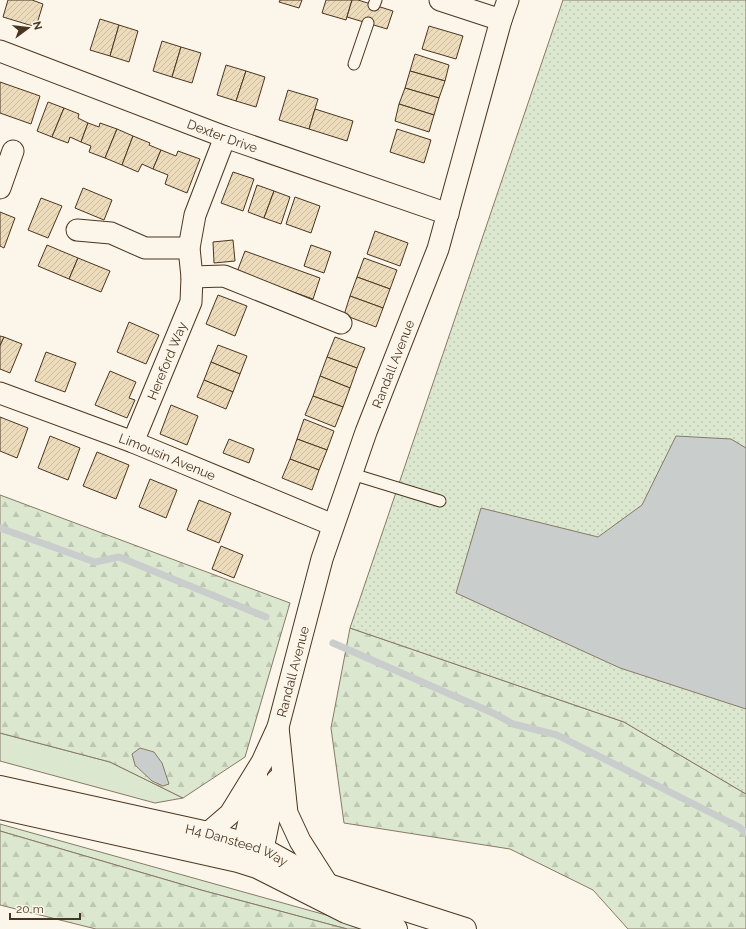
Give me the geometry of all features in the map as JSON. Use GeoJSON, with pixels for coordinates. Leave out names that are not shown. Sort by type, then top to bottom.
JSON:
{"type":"FeatureCollection","features":[{"type":"Feature","properties":{"kind":"street"},"geometry":{"type":"LineString","coordinates":[[440,0],[501,20]]}},
{"type":"Feature","properties":{"kind":"street","name":"Randall Avenue"},"geometry":{"type":"LineString","coordinates":[[328,885],[300,841],[287,813],[272,761],[278,727],[322,559],[366,432],[438,249],[501,20],[508,0]]}},
{"type":"Feature","properties":{"kind":"street","name":"Dexter Drive"},"geometry":{"type":"LineString","coordinates":[[0,51],[224,137],[448,214]]}},
{"type":"Feature","properties":{"kind":"street","name":"Hereford Way"},"geometry":{"type":"LineString","coordinates":[[133,442],[191,302],[192,277],[189,248],[194,215],[224,137]]}},
{"type":"Feature","properties":{"kind":"street"},"geometry":{"type":"LineString","coordinates":[[0,188],[13,150]]}},
{"type":"Feature","properties":{"kind":"street"},"geometry":{"type":"LineString","coordinates":[[77,230],[111,234],[146,248],[189,248]]}},
{"type":"Feature","properties":{"kind":"street"},"geometry":{"type":"LineString","coordinates":[[192,277],[224,276],[341,323]]}},
{"type":"Feature","properties":{"kind":"street","name":"Limousin Avenue"},"geometry":{"type":"LineString","coordinates":[[0,393],[133,442],[333,526]]}},
{"type":"Feature","properties":{"kind":"street"},"geometry":{"type":"LineString","coordinates":[[250,855],[272,761]]}},
{"type":"Feature","properties":{"kind":"street","name":"Randall Avenue"},"geometry":{"type":"LineString","coordinates":[[208,832],[230,814],[272,761]]}},
{"type":"Feature","properties":{"kind":"street","name":"H4 Dansteed Way"},"geometry":{"type":"LineString","coordinates":[[0,787],[208,832],[346,912],[396,929]]}},
{"type":"Feature","properties":{"kind":"street","name":"H4 Dansteed Way"},"geometry":{"type":"LineString","coordinates":[[0,808],[250,855],[328,885],[465,929]]}},
{"type":"Feature","properties":{"kind":"lane"},"geometry":{"type":"LineString","coordinates":[[354,64],[368,24]]}},
{"type":"Feature","properties":{"kind":"lane"},"geometry":{"type":"LineString","coordinates":[[352,474],[440,502]]}},
{"type":"Feature","properties":{"kind":"green space"},"geometry":{"type":"Polygon","coordinates":[[[563,0],[746,0],[746,794],[624,722],[350,628],[563,0]]]}},
{"type":"Feature","properties":{"kind":"green space"},"geometry":{"type":"Polygon","coordinates":[[[0,495],[290,603],[245,757],[183,798],[110,762],[0,733],[0,495]]]}},
{"type":"Feature","properties":{"kind":"green space"},"geometry":{"type":"Polygon","coordinates":[[[350,628],[624,722],[746,794],[746,929],[628,929],[593,890],[510,849],[344,823],[331,728],[350,628]]]}},
{"type":"Feature","properties":{"kind":"green space"},"geometry":{"type":"Polygon","coordinates":[[[0,733],[110,762],[183,798],[155,803],[0,761],[0,733]]]}},
{"type":"Feature","properties":{"kind":"green space"},"geometry":{"type":"Polygon","coordinates":[[[0,824],[380,929],[347,929],[201,890],[0,831],[0,824]]]}},
{"type":"Feature","properties":{"kind":"green space"},"geometry":{"type":"Polygon","coordinates":[[[0,831],[201,890],[347,929],[96,929],[0,905],[0,831]]]}},
{"type":"Feature","properties":{"kind":"shaded area"},"geometry":{"type":"Polygon","coordinates":[[[676,436],[731,439],[746,448],[746,709],[620,668],[456,593],[481,508],[598,537],[642,505],[676,436]]]}},
{"type":"Feature","properties":{"kind":"shaded area"},"geometry":{"type":"Polygon","coordinates":[[[140,748],[154,752],[162,763],[169,784],[163,786],[152,781],[135,765],[132,754],[140,748]]]}},
{"type":"Feature","properties":{"kind":"building"},"geometry":{"type":"Polygon","coordinates":[[[8,0],[32,0],[43,4],[36,27],[3,17],[8,0]]]}},
{"type":"Feature","properties":{"kind":"building"},"geometry":{"type":"Polygon","coordinates":[[[280,0],[302,0],[299,8],[279,2],[280,0]]]}},
{"type":"Feature","properties":{"kind":"building"},"geometry":{"type":"Polygon","coordinates":[[[326,0],[352,0],[346,20],[322,13],[326,0]]]}},
{"type":"Feature","properties":{"kind":"building"},"geometry":{"type":"Polygon","coordinates":[[[352,0],[358,0],[393,11],[387,29],[347,17],[352,0]]]}},
{"type":"Feature","properties":{"kind":"building"},"geometry":{"type":"Polygon","coordinates":[[[100,19],[119,25],[110,56],[90,50],[100,19]]]}},
{"type":"Feature","properties":{"kind":"building"},"geometry":{"type":"Polygon","coordinates":[[[119,25],[138,31],[129,62],[110,56],[119,25]]]}},
{"type":"Feature","properties":{"kind":"building"},"geometry":{"type":"Polygon","coordinates":[[[429,26],[463,36],[456,59],[422,49],[429,26]]]}},
{"type":"Feature","properties":{"kind":"building"},"geometry":{"type":"Polygon","coordinates":[[[162,41],[181,47],[172,77],[153,71],[162,41]]]}},
{"type":"Feature","properties":{"kind":"building"},"geometry":{"type":"Polygon","coordinates":[[[181,47],[201,53],[192,83],[172,77],[181,47]]]}},
{"type":"Feature","properties":{"kind":"building"},"geometry":{"type":"Polygon","coordinates":[[[415,54],[449,65],[445,81],[410,71],[415,54]]]}},
{"type":"Feature","properties":{"kind":"building"},"geometry":{"type":"Polygon","coordinates":[[[226,65],[246,71],[236,101],[217,95],[226,65]]]}},
{"type":"Feature","properties":{"kind":"building"},"geometry":{"type":"Polygon","coordinates":[[[246,71],[265,77],[256,107],[236,101],[246,71]]]}},
{"type":"Feature","properties":{"kind":"building"},"geometry":{"type":"Polygon","coordinates":[[[410,71],[445,81],[439,98],[405,88],[410,71]]]}},
{"type":"Feature","properties":{"kind":"building"},"geometry":{"type":"Polygon","coordinates":[[[0,82],[40,96],[31,124],[0,113],[0,82]]]}},
{"type":"Feature","properties":{"kind":"building"},"geometry":{"type":"Polygon","coordinates":[[[405,88],[439,98],[434,115],[399,104],[405,88]]]}},
{"type":"Feature","properties":{"kind":"building"},"geometry":{"type":"Polygon","coordinates":[[[288,90],[318,99],[309,129],[279,120],[288,90]]]}},
{"type":"Feature","properties":{"kind":"building"},"geometry":{"type":"Polygon","coordinates":[[[48,102],[64,108],[52,137],[37,131],[48,102]]]}},
{"type":"Feature","properties":{"kind":"building"},"geometry":{"type":"Polygon","coordinates":[[[399,104],[434,115],[429,132],[395,121],[399,104]]]}},
{"type":"Feature","properties":{"kind":"building"},"geometry":{"type":"Polygon","coordinates":[[[64,108],[79,114],[78,118],[88,123],[81,142],[70,137],[68,143],[52,137],[64,108]]]}},
{"type":"Feature","properties":{"kind":"building"},"geometry":{"type":"Polygon","coordinates":[[[315,109],[353,121],[347,141],[309,129],[315,109]]]}},
{"type":"Feature","properties":{"kind":"building"},"geometry":{"type":"Polygon","coordinates":[[[88,123],[99,127],[100,123],[117,129],[105,158],[89,152],[91,146],[81,142],[88,123]]]}},
{"type":"Feature","properties":{"kind":"building"},"geometry":{"type":"Polygon","coordinates":[[[117,129],[133,136],[122,165],[105,158],[117,129]]]}},
{"type":"Feature","properties":{"kind":"building"},"geometry":{"type":"Polygon","coordinates":[[[397,129],[431,140],[424,163],[390,152],[397,129]]]}},
{"type":"Feature","properties":{"kind":"building"},"geometry":{"type":"Polygon","coordinates":[[[133,136],[150,143],[149,145],[161,150],[153,169],[142,164],[138,172],[122,165],[133,136]]]}},
{"type":"Feature","properties":{"kind":"building"},"geometry":{"type":"Polygon","coordinates":[[[161,150],[176,156],[178,151],[200,159],[187,193],[165,184],[168,175],[153,169],[161,150]]]}},
{"type":"Feature","properties":{"kind":"building"},"geometry":{"type":"Polygon","coordinates":[[[233,172],[254,179],[243,211],[221,203],[233,172]]]}},
{"type":"Feature","properties":{"kind":"building"},"geometry":{"type":"Polygon","coordinates":[[[257,185],[274,191],[264,218],[248,212],[257,185]]]}},
{"type":"Feature","properties":{"kind":"building"},"geometry":{"type":"Polygon","coordinates":[[[83,188],[112,200],[104,220],[75,208],[83,188]]]}},
{"type":"Feature","properties":{"kind":"building"},"geometry":{"type":"Polygon","coordinates":[[[274,191],[290,197],[281,224],[264,218],[274,191]]]}},
{"type":"Feature","properties":{"kind":"building"},"geometry":{"type":"Polygon","coordinates":[[[295,197],[320,206],[311,233],[286,224],[295,197]]]}},
{"type":"Feature","properties":{"kind":"building"},"geometry":{"type":"Polygon","coordinates":[[[41,198],[62,206],[48,238],[28,230],[41,198]]]}},
{"type":"Feature","properties":{"kind":"building"},"geometry":{"type":"Polygon","coordinates":[[[0,212],[15,218],[4,248],[0,246],[0,212]]]}},
{"type":"Feature","properties":{"kind":"building"},"geometry":{"type":"Polygon","coordinates":[[[375,231],[408,243],[400,266],[367,254],[375,231]]]}},
{"type":"Feature","properties":{"kind":"building"},"geometry":{"type":"Polygon","coordinates":[[[233,240],[235,261],[214,263],[213,242],[233,240]]]}},
{"type":"Feature","properties":{"kind":"building"},"geometry":{"type":"Polygon","coordinates":[[[47,245],[78,258],[69,279],[38,266],[47,245]]]}},
{"type":"Feature","properties":{"kind":"building"},"geometry":{"type":"Polygon","coordinates":[[[311,245],[331,252],[324,273],[304,266],[311,245]]]}},
{"type":"Feature","properties":{"kind":"building"},"geometry":{"type":"Polygon","coordinates":[[[245,251],[320,278],[313,299],[237,272],[245,251]]]}},
{"type":"Feature","properties":{"kind":"building"},"geometry":{"type":"Polygon","coordinates":[[[78,258],[110,271],[101,292],[69,279],[78,258]]]}},
{"type":"Feature","properties":{"kind":"building"},"geometry":{"type":"Polygon","coordinates":[[[364,258],[397,270],[390,289],[357,277],[364,258]]]}},
{"type":"Feature","properties":{"kind":"building"},"geometry":{"type":"Polygon","coordinates":[[[357,277],[390,289],[383,308],[350,296],[357,277]]]}},
{"type":"Feature","properties":{"kind":"building"},"geometry":{"type":"Polygon","coordinates":[[[218,295],[247,306],[235,336],[206,324],[218,295]]]}},
{"type":"Feature","properties":{"kind":"building"},"geometry":{"type":"Polygon","coordinates":[[[350,296],[383,308],[376,327],[344,315],[350,296]]]}},
{"type":"Feature","properties":{"kind":"building"},"geometry":{"type":"Polygon","coordinates":[[[129,322],[159,335],[146,364],[117,352],[129,322]]]}},
{"type":"Feature","properties":{"kind":"building"},"geometry":{"type":"Polygon","coordinates":[[[0,336],[4,337],[0,346],[0,336]]]}},
{"type":"Feature","properties":{"kind":"building"},"geometry":{"type":"Polygon","coordinates":[[[4,337],[22,344],[10,373],[0,369],[0,346],[4,337]]]}},
{"type":"Feature","properties":{"kind":"building"},"geometry":{"type":"Polygon","coordinates":[[[335,337],[365,348],[357,368],[327,357],[335,337]]]}},
{"type":"Feature","properties":{"kind":"building"},"geometry":{"type":"Polygon","coordinates":[[[218,345],[247,356],[240,374],[211,362],[218,345]]]}},
{"type":"Feature","properties":{"kind":"building"},"geometry":{"type":"Polygon","coordinates":[[[46,352],[76,363],[65,392],[35,381],[46,352]]]}},
{"type":"Feature","properties":{"kind":"building"},"geometry":{"type":"Polygon","coordinates":[[[327,357],[357,368],[350,388],[320,376],[327,357]]]}},
{"type":"Feature","properties":{"kind":"building"},"geometry":{"type":"Polygon","coordinates":[[[211,362],[240,374],[233,392],[204,380],[211,362]]]}},
{"type":"Feature","properties":{"kind":"building"},"geometry":{"type":"Polygon","coordinates":[[[110,371],[136,382],[129,398],[135,400],[127,418],[95,405],[110,371]]]}},
{"type":"Feature","properties":{"kind":"building"},"geometry":{"type":"Polygon","coordinates":[[[320,376],[350,388],[343,407],[313,396],[320,376]]]}},
{"type":"Feature","properties":{"kind":"building"},"geometry":{"type":"Polygon","coordinates":[[[204,380],[233,392],[226,409],[197,397],[204,380]]]}},
{"type":"Feature","properties":{"kind":"building"},"geometry":{"type":"Polygon","coordinates":[[[313,396],[343,407],[335,427],[305,415],[313,396]]]}},
{"type":"Feature","properties":{"kind":"building"},"geometry":{"type":"Polygon","coordinates":[[[171,405],[198,416],[187,445],[160,434],[171,405]]]}},
{"type":"Feature","properties":{"kind":"building"},"geometry":{"type":"Polygon","coordinates":[[[0,417],[28,428],[17,458],[0,451],[0,417]]]}},
{"type":"Feature","properties":{"kind":"building"},"geometry":{"type":"Polygon","coordinates":[[[304,419],[334,431],[327,450],[297,439],[304,419]]]}},
{"type":"Feature","properties":{"kind":"building"},"geometry":{"type":"Polygon","coordinates":[[[50,436],[80,448],[68,480],[38,468],[50,436]]]}},
{"type":"Feature","properties":{"kind":"building"},"geometry":{"type":"Polygon","coordinates":[[[229,439],[254,449],[249,463],[223,453],[229,439]]]}},
{"type":"Feature","properties":{"kind":"building"},"geometry":{"type":"Polygon","coordinates":[[[297,439],[327,450],[319,470],[290,459],[297,439]]]}},
{"type":"Feature","properties":{"kind":"building"},"geometry":{"type":"Polygon","coordinates":[[[97,452],[129,465],[116,499],[83,486],[97,452]]]}},
{"type":"Feature","properties":{"kind":"building"},"geometry":{"type":"Polygon","coordinates":[[[290,459],[319,470],[312,490],[282,478],[290,459]]]}},
{"type":"Feature","properties":{"kind":"building"},"geometry":{"type":"Polygon","coordinates":[[[150,479],[177,490],[166,518],[139,507],[150,479]]]}},
{"type":"Feature","properties":{"kind":"building"},"geometry":{"type":"Polygon","coordinates":[[[199,500],[231,513],[219,543],[187,530],[199,500]]]}},
{"type":"Feature","properties":{"kind":"building"},"geometry":{"type":"Polygon","coordinates":[[[221,546],[243,555],[234,578],[212,569],[221,546]]]}},
{"type":"Feature","properties":{"kind":"waterway"},"geometry":{"type":"LineString","coordinates":[[0,528],[95,562],[119,557],[266,617]]}},
{"type":"Feature","properties":{"kind":"waterway"},"geometry":{"type":"LineString","coordinates":[[333,643],[493,713],[513,724],[557,735],[739,827],[746,833]]}}]}
